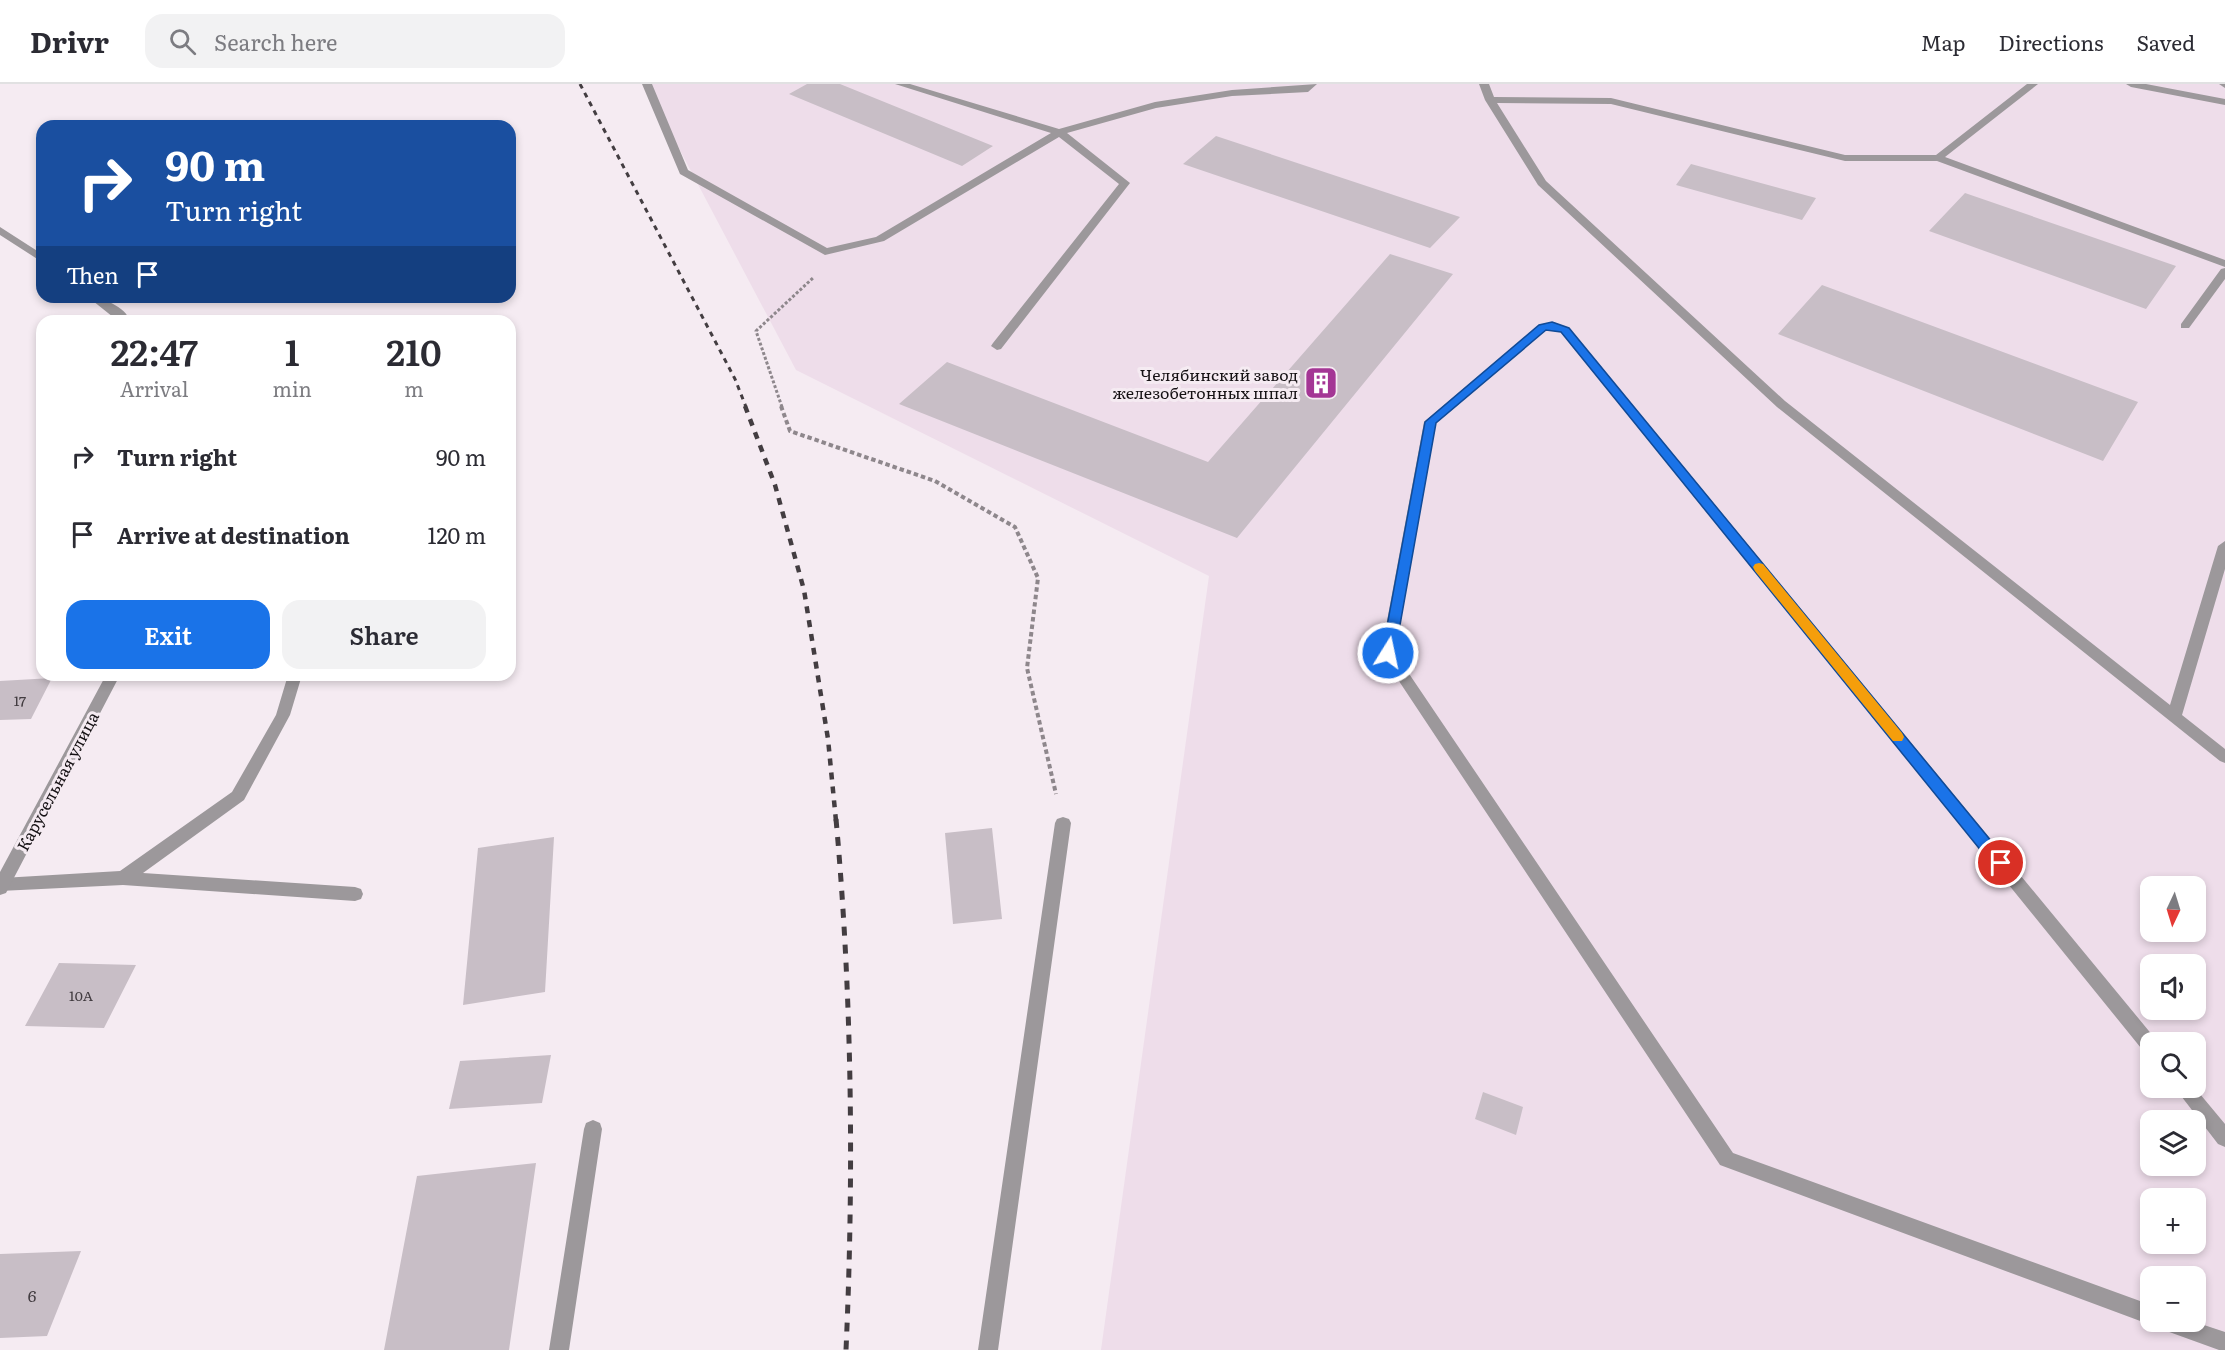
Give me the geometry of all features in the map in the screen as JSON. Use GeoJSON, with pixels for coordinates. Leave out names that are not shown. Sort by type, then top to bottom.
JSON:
{"type":"FeatureCollection","features":[{"type":"Feature","properties":{"kind":"street"},"geometry":{"type":"LineString","coordinates":[[647,84],[684,172],[825,252],[880,239],[1059,132],[1155,105],[1233,93],[1308,89],[1312,84]]}},
{"type":"Feature","properties":{"kind":"street"},"geometry":{"type":"LineString","coordinates":[[900,84],[1059,132],[1125,183],[997,346]]}},
{"type":"Feature","properties":{"kind":"street"},"geometry":{"type":"LineString","coordinates":[[1209,84],[1233,93]]}},
{"type":"Feature","properties":{"kind":"street"},"geometry":{"type":"LineString","coordinates":[[1484,84],[1490,100],[1542,183],[1781,404],[2225,757]]}},
{"type":"Feature","properties":{"kind":"street"},"geometry":{"type":"LineString","coordinates":[[1938,158],[2033,84]]}},
{"type":"Feature","properties":{"kind":"street"},"geometry":{"type":"LineString","coordinates":[[2131,84],[2225,102]]}},
{"type":"Feature","properties":{"kind":"street"},"geometry":{"type":"LineString","coordinates":[[1490,100],[1611,101],[1845,158],[1938,158],[2225,264]]}},
{"type":"Feature","properties":{"kind":"street"},"geometry":{"type":"LineString","coordinates":[[0,230],[36,255]]}},
{"type":"Feature","properties":{"kind":"street"},"geometry":{"type":"LineString","coordinates":[[2185,326],[2225,271]]}},
{"type":"Feature","properties":{"kind":"street"},"geometry":{"type":"LineString","coordinates":[[103,303],[120,315]]}},
{"type":"Feature","properties":{"kind":"street"},"geometry":{"type":"LineString","coordinates":[[2140,1034],[1565,330],[1552,326],[1543,327],[1430,422],[1388,653],[1727,1159],[2140,1311]]}},
{"type":"Feature","properties":{"kind":"street"},"geometry":{"type":"LineString","coordinates":[[2174,716],[2225,546]]}},
{"type":"Feature","properties":{"kind":"street","name":"Карусельная улица"},"geometry":{"type":"LineString","coordinates":[[1,886],[111,681]]}},
{"type":"Feature","properties":{"kind":"street"},"geometry":{"type":"LineString","coordinates":[[123,878],[238,796],[283,715],[293,681]]}},
{"type":"Feature","properties":{"kind":"street"},"geometry":{"type":"LineString","coordinates":[[988,1350],[1063,823]]}},
{"type":"Feature","properties":{"kind":"street"},"geometry":{"type":"LineString","coordinates":[[1,886],[123,878],[355,894]]}},
{"type":"Feature","properties":{"kind":"street"},"geometry":{"type":"LineString","coordinates":[[2192,1098],[2225,1138]]}},
{"type":"Feature","properties":{"kind":"street"},"geometry":{"type":"LineString","coordinates":[[559,1350],[593,1129]]}},
{"type":"Feature","properties":{"kind":"street"},"geometry":{"type":"LineString","coordinates":[[2196,1332],[2225,1342]]}},
{"type":"Feature","properties":{"kind":"path"},"geometry":{"type":"LineString","coordinates":[[825,252],[813,280],[756,331],[790,431],[935,481],[1015,527],[1038,578],[1027,668],[1063,823]]}},
{"type":"Feature","properties":{"kind":"shaded area"},"geometry":{"type":"Polygon","coordinates":[[[645,84],[2225,84],[2225,1350],[1101,1350],[1209,576],[796,370],[645,84]]]}},
{"type":"Feature","properties":{"kind":"building"},"geometry":{"type":"Polygon","coordinates":[[[807,84],[840,84],[993,146],[962,166],[789,94],[807,84]]]}},
{"type":"Feature","properties":{"kind":"building"},"geometry":{"type":"Polygon","coordinates":[[[1216,136],[1460,217],[1430,248],[1183,164],[1216,136]]]}},
{"type":"Feature","properties":{"kind":"building"},"geometry":{"type":"Polygon","coordinates":[[[1691,164],[1816,198],[1802,220],[1676,185],[1691,164]]]}},
{"type":"Feature","properties":{"kind":"building"},"geometry":{"type":"Polygon","coordinates":[[[1965,193],[2176,266],[2146,309],[1929,231],[1965,193]]]}},
{"type":"Feature","properties":{"kind":"building","name":"Челябинский завод железобетонных шпал"},"geometry":{"type":"Polygon","coordinates":[[[1390,254],[1453,274],[1237,538],[899,404],[947,362],[1208,462],[1390,254]]]}},
{"type":"Feature","properties":{"kind":"building"},"geometry":{"type":"Polygon","coordinates":[[[1822,285],[2138,402],[2103,461],[1778,334],[1822,285]]]}},
{"type":"Feature","properties":{"kind":"building"},"geometry":{"type":"Polygon","coordinates":[[[36,679],[36,681],[50,681],[31,719],[0,720],[0,681],[36,679]]]}},
{"type":"Feature","properties":{"kind":"building"},"geometry":{"type":"Polygon","coordinates":[[[992,828],[1002,919],[953,924],[945,833],[992,828]]]}},
{"type":"Feature","properties":{"kind":"building"},"geometry":{"type":"Polygon","coordinates":[[[554,837],[545,992],[463,1005],[478,848],[554,837]]]}},
{"type":"Feature","properties":{"kind":"building"},"geometry":{"type":"Polygon","coordinates":[[[59,963],[136,965],[104,1028],[25,1026],[59,963]]]}},
{"type":"Feature","properties":{"kind":"building"},"geometry":{"type":"Polygon","coordinates":[[[551,1055],[542,1103],[449,1109],[460,1061],[551,1055]]]}},
{"type":"Feature","properties":{"kind":"building"},"geometry":{"type":"Polygon","coordinates":[[[1483,1092],[1523,1107],[1516,1135],[1475,1119],[1483,1092]]]}},
{"type":"Feature","properties":{"kind":"building"},"geometry":{"type":"Polygon","coordinates":[[[536,1163],[509,1350],[384,1350],[417,1176],[536,1163]]]}},
{"type":"Feature","properties":{"kind":"building"},"geometry":{"type":"Polygon","coordinates":[[[81,1251],[47,1336],[0,1338],[0,1254],[81,1251]]]}},
{"type":"Feature","properties":{"kind":"railway"},"geometry":{"type":"LineString","coordinates":[[580,84],[735,379],[746,407]]}},
{"type":"Feature","properties":{"kind":"railway"},"geometry":{"type":"LineString","coordinates":[[745,406],[775,485],[804,590],[828,739],[836,821]]}},
{"type":"Feature","properties":{"kind":"railway"},"geometry":{"type":"LineString","coordinates":[[836,819],[845,952],[850,1084],[851,1151],[846,1350]]}},
{"type":"Feature","properties":{"kind":"slow traffic"},"geometry":{"type":"LineString","coordinates":[[1759,567],[1897,737]]}},
{"type":"Feature","properties":{"kind":"place","name":"Челябинский завод железобетонных шпал"},"geometry":{"type":"Point","coordinates":[1321,383]}},
{"type":"Feature","properties":{"kind":"route"},"geometry":{"type":"LineString","coordinates":[[1388,653],[1430,422],[1543,327],[1552,326],[1565,330],[2001,863]]}}]}
